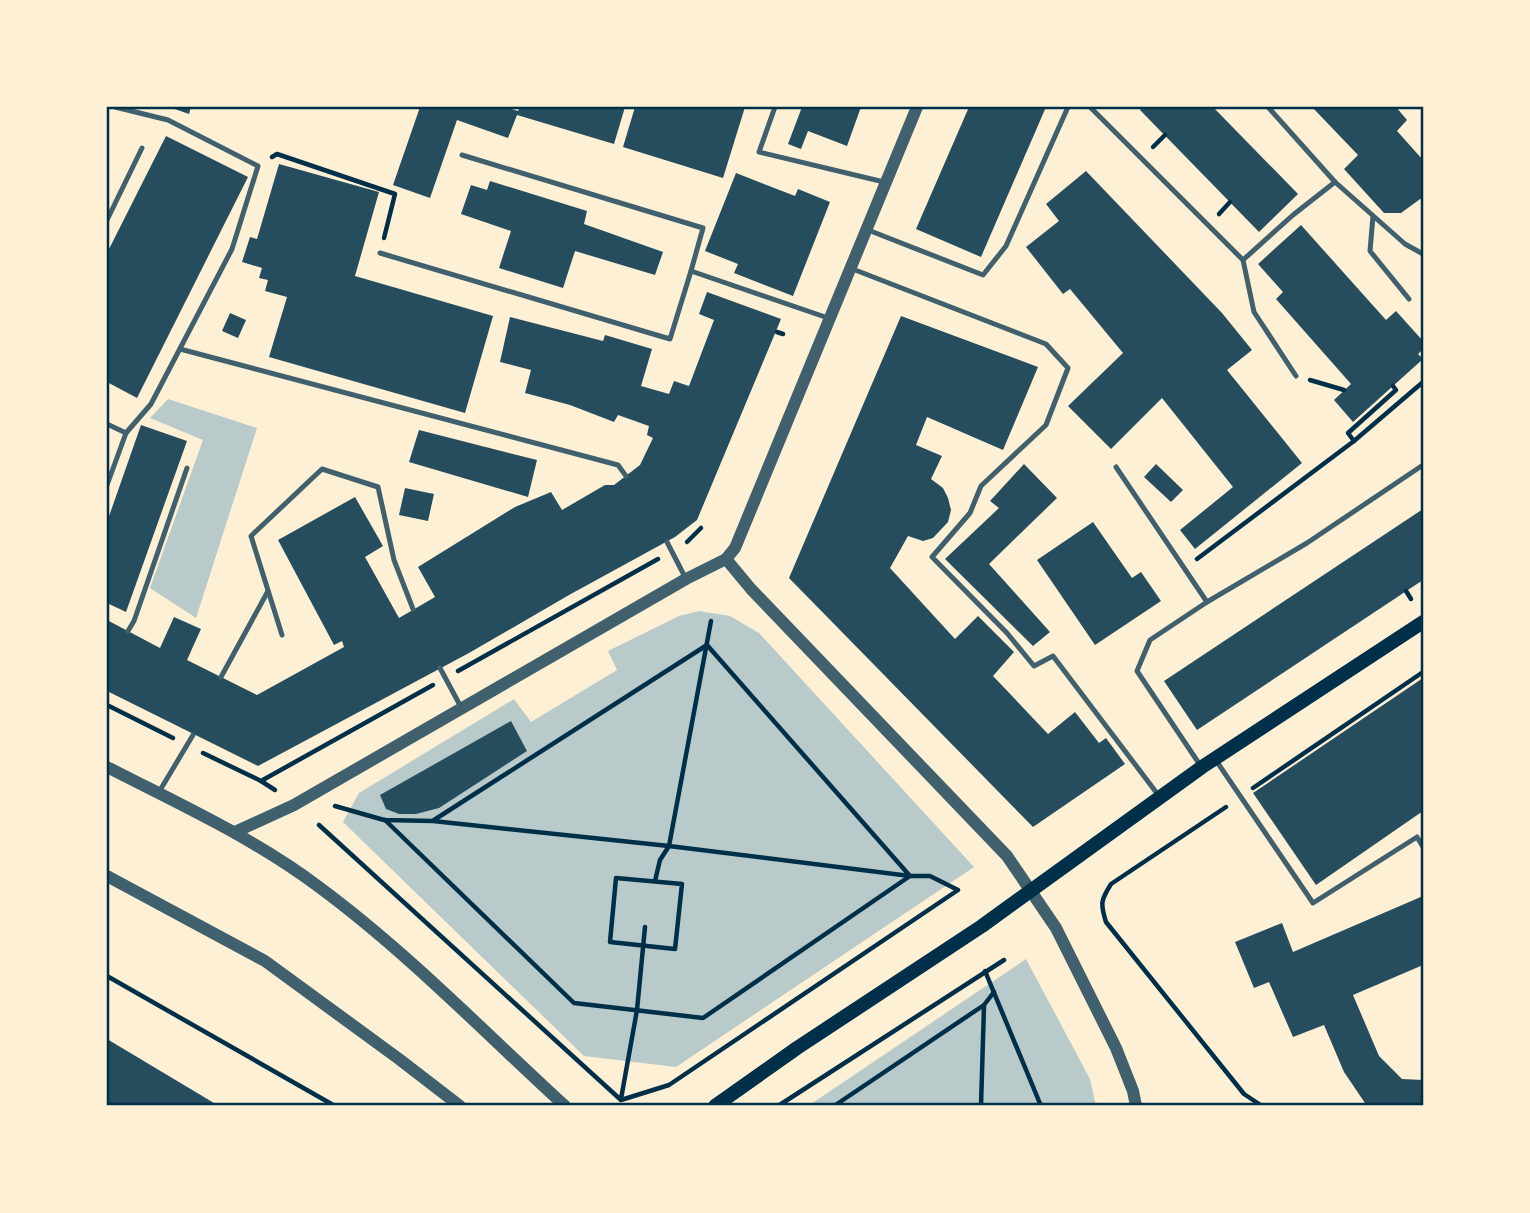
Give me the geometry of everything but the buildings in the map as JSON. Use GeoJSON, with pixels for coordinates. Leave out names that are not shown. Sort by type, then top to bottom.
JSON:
{"type":"FeatureCollection","features":[{"type":"Feature","properties":{"kind":"main road"},"geometry":{"type":"LineString","coordinates":[[715,1106],[1031,891],[1202,767],[1423,622]]}},
{"type":"Feature","properties":{"kind":"street"},"geometry":{"type":"LineString","coordinates":[[235,832],[295,805],[686,579],[726,559],[735,548],[917,107]]}},
{"type":"Feature","properties":{"kind":"street"},"geometry":{"type":"LineString","coordinates":[[726,559],[751,589],[1007,856],[1056,928],[1116,1048],[1136,1106]]}},
{"type":"Feature","properties":{"kind":"street"},"geometry":{"type":"LineString","coordinates":[[107,767],[235,832],[318,886],[382,936],[565,1106]]}},
{"type":"Feature","properties":{"kind":"street"},"geometry":{"type":"LineString","coordinates":[[107,876],[265,961],[460,1106]]}},
{"type":"Feature","properties":{"kind":"lane"},"geometry":{"type":"LineString","coordinates":[[107,485],[126,433],[151,404],[232,249],[258,166],[168,120],[115,107]]}},
{"type":"Feature","properties":{"kind":"lane"},"geometry":{"type":"LineString","coordinates":[[775,107],[759,152],[887,183]]}},
{"type":"Feature","properties":{"kind":"lane"},"geometry":{"type":"LineString","coordinates":[[867,230],[983,275],[1006,246],[1068,107]]}},
{"type":"Feature","properties":{"kind":"lane"},"geometry":{"type":"LineString","coordinates":[[1090,107],[1243,260],[1254,312],[1296,376]]}},
{"type":"Feature","properties":{"kind":"lane"},"geometry":{"type":"LineString","coordinates":[[1268,107],[1335,182],[1405,244],[1423,254]]}},
{"type":"Feature","properties":{"kind":"lane"},"geometry":{"type":"LineString","coordinates":[[107,220],[142,148]]}},
{"type":"Feature","properties":{"kind":"lane"},"geometry":{"type":"LineString","coordinates":[[380,253],[670,339],[703,228],[462,155]]}},
{"type":"Feature","properties":{"kind":"lane"},"geometry":{"type":"LineString","coordinates":[[1243,260],[1335,182]]}},
{"type":"Feature","properties":{"kind":"lane"},"geometry":{"type":"LineString","coordinates":[[1373,216],[1370,251],[1409,299]]}},
{"type":"Feature","properties":{"kind":"lane"},"geometry":{"type":"LineString","coordinates":[[850,268],[1046,344],[1068,368],[1046,425],[981,486],[970,513],[932,557],[1007,633],[1034,666],[1053,656],[1161,797]]}},
{"type":"Feature","properties":{"kind":"lane"},"geometry":{"type":"LineString","coordinates":[[691,271],[831,319]]}},
{"type":"Feature","properties":{"kind":"lane"},"geometry":{"type":"LineString","coordinates":[[180,349],[618,466],[626,476]]}},
{"type":"Feature","properties":{"kind":"lane"},"geometry":{"type":"LineString","coordinates":[[107,424],[126,433]]}},
{"type":"Feature","properties":{"kind":"lane"},"geometry":{"type":"LineString","coordinates":[[1202,767],[1137,671],[1150,640],[1207,602],[1307,543],[1423,465]]}},
{"type":"Feature","properties":{"kind":"lane"},"geometry":{"type":"LineString","coordinates":[[1116,467],[1207,602]]}},
{"type":"Feature","properties":{"kind":"lane"},"geometry":{"type":"LineString","coordinates":[[128,631],[134,621],[187,468]]}},
{"type":"Feature","properties":{"kind":"lane"},"geometry":{"type":"LineString","coordinates":[[282,635],[251,536],[322,470],[378,487],[394,560],[413,609]]}},
{"type":"Feature","properties":{"kind":"lane"},"geometry":{"type":"LineString","coordinates":[[667,542],[686,579]]}},
{"type":"Feature","properties":{"kind":"lane"},"geometry":{"type":"LineString","coordinates":[[221,677],[268,591]]}},
{"type":"Feature","properties":{"kind":"lane"},"geometry":{"type":"LineString","coordinates":[[440,668],[462,709]]}},
{"type":"Feature","properties":{"kind":"lane"},"geometry":{"type":"LineString","coordinates":[[158,793],[193,734]]}},
{"type":"Feature","properties":{"kind":"lane"},"geometry":{"type":"LineString","coordinates":[[1215,759],[1313,904],[1417,837],[1423,847]]}},
{"type":"Feature","properties":{"kind":"path"},"geometry":{"type":"LineString","coordinates":[[258,166],[277,154],[395,194],[380,253]]}},
{"type":"Feature","properties":{"kind":"path"},"geometry":{"type":"LineString","coordinates":[[777,332],[783,334]]}},
{"type":"Feature","properties":{"kind":"path"},"geometry":{"type":"LineString","coordinates":[[1296,376],[1344,390]]}},
{"type":"Feature","properties":{"kind":"path"},"geometry":{"type":"LineString","coordinates":[[1185,568],[1354,441],[1423,382]]}},
{"type":"Feature","properties":{"kind":"path"},"geometry":{"type":"LineString","coordinates":[[1354,441],[1348,433],[1366,414],[1396,390],[1393,386]]}},
{"type":"Feature","properties":{"kind":"path"},"geometry":{"type":"LineString","coordinates":[[261,781],[689,542],[701,528]]}},
{"type":"Feature","properties":{"kind":"path"},"geometry":{"type":"LineString","coordinates":[[1406,591],[1411,598]]}},
{"type":"Feature","properties":{"kind":"path"},"geometry":{"type":"LineString","coordinates":[[655,881],[660,860],[669,846],[711,621]]}},
{"type":"Feature","properties":{"kind":"path"},"geometry":{"type":"LineString","coordinates":[[433,821],[707,645]]}},
{"type":"Feature","properties":{"kind":"path"},"geometry":{"type":"LineString","coordinates":[[707,645],[910,876]]}},
{"type":"Feature","properties":{"kind":"path"},"geometry":{"type":"LineString","coordinates":[[1262,1106],[1244,1094],[1106,922],[1101,908],[1102,899],[1111,884],[1423,672]]}},
{"type":"Feature","properties":{"kind":"path"},"geometry":{"type":"LineString","coordinates":[[107,705],[261,781],[281,794]]}},
{"type":"Feature","properties":{"kind":"path"},"geometry":{"type":"LineString","coordinates":[[334,806],[384,820],[433,821],[669,846],[910,876],[930,876],[958,890],[669,1085],[621,1100]]}},
{"type":"Feature","properties":{"kind":"path"},"geometry":{"type":"LineString","coordinates":[[384,820],[574,1003],[703,1018],[910,876]]}},
{"type":"Feature","properties":{"kind":"path"},"geometry":{"type":"LineString","coordinates":[[319,825],[621,1100]]}},
{"type":"Feature","properties":{"kind":"path"},"geometry":{"type":"LineString","coordinates":[[616,877],[681,884],[675,948],[644,946],[610,942],[616,877]]}},
{"type":"Feature","properties":{"kind":"path"},"geometry":{"type":"LineString","coordinates":[[621,1100],[637,1010],[645,927]]}},
{"type":"Feature","properties":{"kind":"path"},"geometry":{"type":"LineString","coordinates":[[778,1106],[1004,960]]}},
{"type":"Feature","properties":{"kind":"path"},"geometry":{"type":"LineString","coordinates":[[985,971],[1041,1106]]}},
{"type":"Feature","properties":{"kind":"path"},"geometry":{"type":"LineString","coordinates":[[107,976],[335,1106]]}},
{"type":"Feature","properties":{"kind":"path"},"geometry":{"type":"LineString","coordinates":[[834,1106],[984,1005],[994,992]]}},
{"type":"Feature","properties":{"kind":"path"},"geometry":{"type":"LineString","coordinates":[[981,1106],[984,1005]]}},
{"type":"Feature","properties":{"kind":"shaded area"},"geometry":{"type":"Polygon","coordinates":[[[168,399],[257,428],[196,618],[150,588],[203,440],[150,418],[168,399]]]}},
{"type":"Feature","properties":{"kind":"shaded area"},"geometry":{"type":"Polygon","coordinates":[[[699,611],[730,616],[759,633],[974,867],[676,1067],[584,1056],[343,822],[359,793],[514,699],[531,722],[617,670],[608,651],[679,616],[699,611]]]}},
{"type":"Feature","properties":{"kind":"shaded area"},"geometry":{"type":"Polygon","coordinates":[[[1026,959],[1090,1079],[1096,1106],[808,1106],[1026,959]]]}}]}
